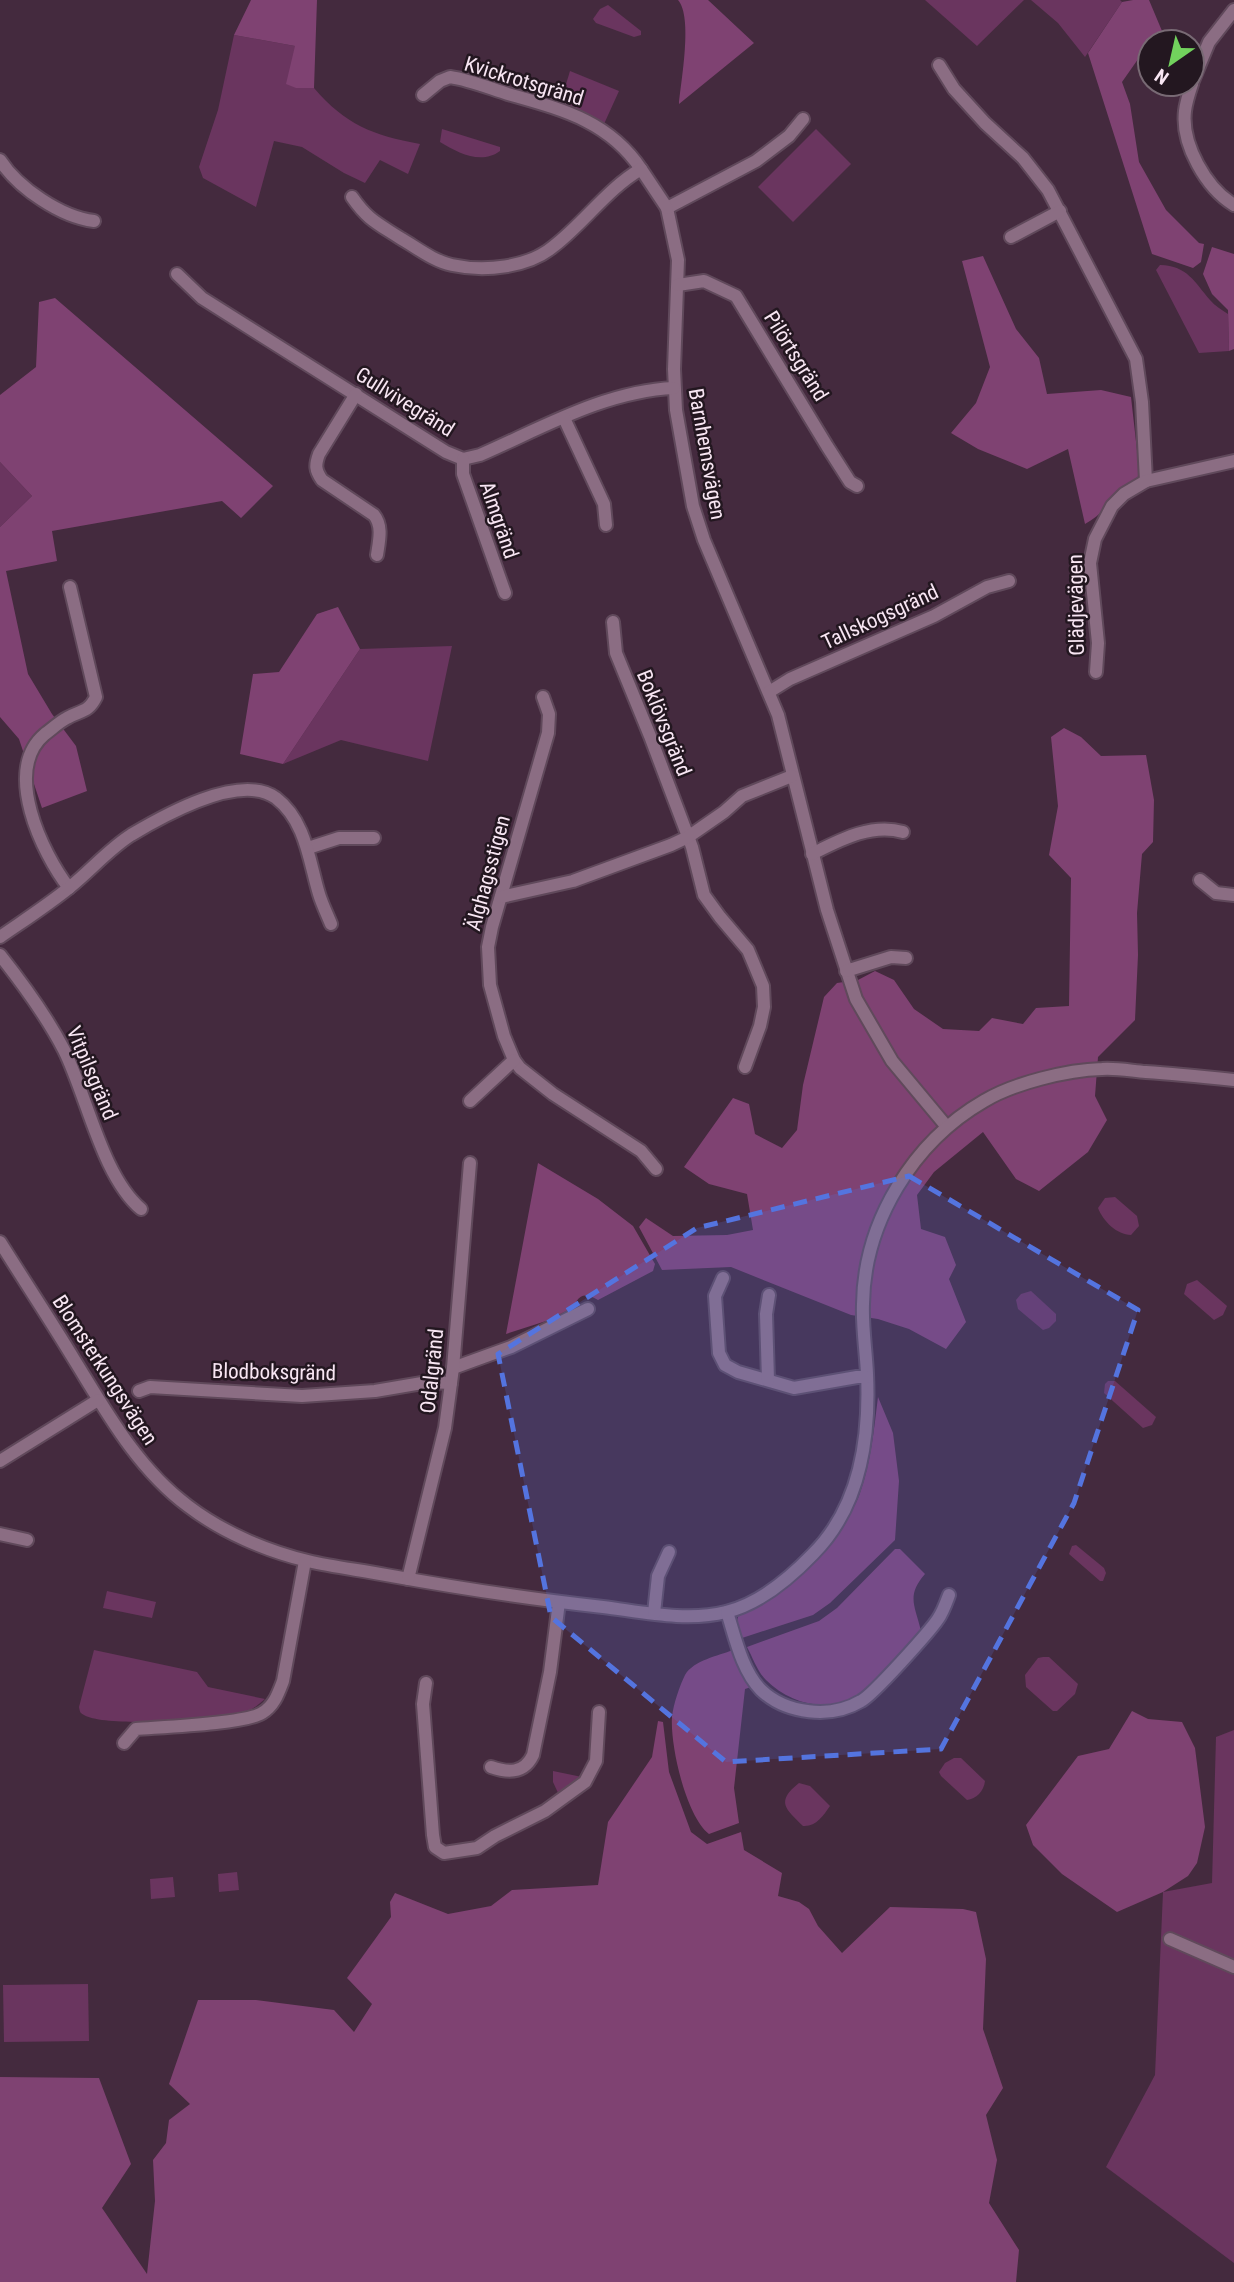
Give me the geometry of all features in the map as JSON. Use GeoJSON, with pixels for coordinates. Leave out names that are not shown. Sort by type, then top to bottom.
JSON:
{"type":"FeatureCollection","features":[{"type":"Feature","properties":{"kind":"street"},"geometry":{"type":"LineString","coordinates":[[1206,49],[1234,10]]}},
{"type":"Feature","properties":{"kind":"street"},"geometry":{"type":"LineString","coordinates":[[939,65],[954,89],[1023,158],[1048,190],[1136,359],[1142,402],[1146,481]]}},
{"type":"Feature","properties":{"kind":"street","name":"Kvickrotsgränd"},"geometry":{"type":"LineString","coordinates":[[423,95],[440,81],[450,77],[576,115],[603,129],[633,157],[667,208]]}},
{"type":"Feature","properties":{"kind":"street"},"geometry":{"type":"LineString","coordinates":[[1188,98],[1185,112],[1189,142],[1211,184],[1234,205]]}},
{"type":"Feature","properties":{"kind":"street"},"geometry":{"type":"LineString","coordinates":[[667,208],[756,161],[789,136],[803,119]]}},
{"type":"Feature","properties":{"kind":"street"},"geometry":{"type":"LineString","coordinates":[[0,160],[23,186],[75,218],[94,221]]}},
{"type":"Feature","properties":{"kind":"street"},"geometry":{"type":"LineString","coordinates":[[352,197],[366,216],[434,258],[450,265],[472,268],[502,267],[527,260],[552,248],[622,180],[641,169]]}},
{"type":"Feature","properties":{"kind":"street","name":"Barnhemsvägen"},"geometry":{"type":"LineString","coordinates":[[667,208],[678,260],[674,388],[690,492],[710,555],[778,715],[812,854],[856,999],[878,1038],[912,1086],[947,1127]]}},
{"type":"Feature","properties":{"kind":"street"},"geometry":{"type":"LineString","coordinates":[[1012,237],[1060,211]]}},
{"type":"Feature","properties":{"kind":"street","name":"Gullvivegränd"},"geometry":{"type":"LineString","coordinates":[[177,274],[201,298],[446,452],[463,458],[480,455],[616,397],[646,390],[674,388]]}},
{"type":"Feature","properties":{"kind":"street","name":"Pilörtsgränd"},"geometry":{"type":"LineString","coordinates":[[678,285],[705,281],[736,296],[827,446],[850,482],[857,486]]}},
{"type":"Feature","properties":{"kind":"street"},"geometry":{"type":"LineString","coordinates":[[356,394],[318,454],[316,472],[322,480],[378,520],[380,537],[377,555]]}},
{"type":"Feature","properties":{"kind":"street"},"geometry":{"type":"LineString","coordinates":[[565,418],[604,504],[606,526]]}},
{"type":"Feature","properties":{"kind":"street","name":"Almgränd"},"geometry":{"type":"LineString","coordinates":[[463,458],[463,474],[505,593]]}},
{"type":"Feature","properties":{"kind":"street","name":"Glädjevägen"},"geometry":{"type":"LineString","coordinates":[[1096,672],[1098,643],[1090,563],[1095,540],[1112,506],[1124,494],[1146,481],[1234,461]]}},
{"type":"Feature","properties":{"kind":"street","name":"Tallskogsgränd"},"geometry":{"type":"LineString","coordinates":[[769,692],[790,679],[934,616],[987,587],[1009,581]]}},
{"type":"Feature","properties":{"kind":"street"},"geometry":{"type":"LineString","coordinates":[[69,888],[55,869],[32,819],[27,782],[28,759],[34,746],[67,718],[90,708],[96,697],[70,587]]}},
{"type":"Feature","properties":{"kind":"street","name":"Boklövsgränd"},"geometry":{"type":"LineString","coordinates":[[613,622],[615,653],[688,837],[704,895],[748,950],[763,986],[764,1007],[760,1026],[744,1067]]}},
{"type":"Feature","properties":{"kind":"street","name":"Älghagsstigen"},"geometry":{"type":"LineString","coordinates":[[543,697],[549,714],[548,733],[492,927],[488,965],[495,1003],[514,1060],[553,1094],[641,1151],[656,1169]]}},
{"type":"Feature","properties":{"kind":"street"},"geometry":{"type":"LineString","coordinates":[[501,897],[573,881],[688,837],[742,796],[792,776]]}},
{"type":"Feature","properties":{"kind":"street"},"geometry":{"type":"LineString","coordinates":[[0,937],[69,888],[130,836],[180,809],[236,790],[254,790],[275,797],[295,822],[308,848],[319,893],[331,924]]}},
{"type":"Feature","properties":{"kind":"street"},"geometry":{"type":"LineString","coordinates":[[812,854],[869,830],[887,828],[903,832]]}},
{"type":"Feature","properties":{"kind":"street"},"geometry":{"type":"LineString","coordinates":[[308,848],[339,838],[374,838]]}},
{"type":"Feature","properties":{"kind":"street"},"geometry":{"type":"LineString","coordinates":[[1200,880],[1216,893],[1234,895]]}},
{"type":"Feature","properties":{"kind":"street","name":"Vitpilsgränd"},"geometry":{"type":"LineString","coordinates":[[0,956],[50,1026],[65,1052],[121,1188],[141,1209]]}},
{"type":"Feature","properties":{"kind":"street"},"geometry":{"type":"LineString","coordinates":[[846,971],[891,957],[906,958]]}},
{"type":"Feature","properties":{"kind":"street"},"geometry":{"type":"LineString","coordinates":[[470,1101],[514,1060]]}},
{"type":"Feature","properties":{"kind":"street","name":"Blomsterkungsvägen"},"geometry":{"type":"LineString","coordinates":[[0,1242],[98,1400],[142,1463],[168,1490],[221,1527],[305,1561],[408,1579],[559,1602],[654,1613],[692,1616],[727,1612],[752,1602],[781,1583],[816,1552],[844,1513],[854,1489],[864,1445],[867,1377],[863,1305],[864,1274],[870,1247],[892,1194],[909,1169],[947,1127],[986,1099],[1009,1089],[1038,1080],[1101,1069],[1234,1080]]}},
{"type":"Feature","properties":{"kind":"street","name":"Odalgränd"},"geometry":{"type":"LineString","coordinates":[[408,1579],[445,1429],[453,1368],[470,1163]]}},
{"type":"Feature","properties":{"kind":"street"},"geometry":{"type":"LineString","coordinates":[[723,1278],[715,1296],[722,1361],[738,1372],[794,1388],[867,1377]]}},
{"type":"Feature","properties":{"kind":"street"},"geometry":{"type":"LineString","coordinates":[[768,1380],[765,1314],[769,1295]]}},
{"type":"Feature","properties":{"kind":"street"},"geometry":{"type":"LineString","coordinates":[[453,1368],[511,1347],[588,1309]]}},
{"type":"Feature","properties":{"kind":"street","name":"Blodboksgränd"},"geometry":{"type":"LineString","coordinates":[[139,1391],[149,1387],[302,1396],[375,1391],[428,1382],[451,1383]]}},
{"type":"Feature","properties":{"kind":"street"},"geometry":{"type":"LineString","coordinates":[[0,1461],[98,1400]]}},
{"type":"Feature","properties":{"kind":"street"},"geometry":{"type":"LineString","coordinates":[[0,1534],[27,1540]]}},
{"type":"Feature","properties":{"kind":"street"},"geometry":{"type":"LineString","coordinates":[[654,1613],[656,1584],[669,1552]]}},
{"type":"Feature","properties":{"kind":"street"},"geometry":{"type":"LineString","coordinates":[[124,1743],[136,1729],[249,1719],[269,1708],[277,1698],[283,1681],[305,1561]]}},
{"type":"Feature","properties":{"kind":"street"},"geometry":{"type":"LineString","coordinates":[[727,1612],[738,1645],[760,1689],[777,1702],[798,1710],[820,1712],[842,1709],[862,1701],[937,1620],[949,1595]]}},
{"type":"Feature","properties":{"kind":"street"},"geometry":{"type":"LineString","coordinates":[[491,1767],[506,1772],[520,1770],[533,1755],[550,1672],[559,1602]]}},
{"type":"Feature","properties":{"kind":"street"},"geometry":{"type":"LineString","coordinates":[[426,1683],[424,1704],[433,1835],[435,1847],[444,1853],[477,1848],[545,1811],[585,1782],[596,1761],[599,1712]]}},
{"type":"Feature","properties":{"kind":"street"},"geometry":{"type":"LineString","coordinates":[[1170,1940],[1234,1967]]}},
{"type":"Feature","properties":{"kind":"highlighted area"},"geometry":{"type":"Polygon","coordinates":[[[909,1176],[1138,1310],[1074,1503],[941,1749],[726,1762],[551,1617],[498,1354],[697,1228],[909,1176]]]}},
{"type":"Feature","properties":{"kind":"shaded area"},"geometry":{"type":"Polygon","coordinates":[[[251,0],[317,0],[314,88],[296,88],[286,84],[295,46],[234,35],[251,0]]]}},
{"type":"Feature","properties":{"kind":"shaded area"},"geometry":{"type":"Polygon","coordinates":[[[678,0],[708,0],[754,43],[679,104],[684,65],[685,20],[678,0]]]}},
{"type":"Feature","properties":{"kind":"shaded area"},"geometry":{"type":"Polygon","coordinates":[[[925,0],[1024,0],[977,46],[925,0]]]}},
{"type":"Feature","properties":{"kind":"shaded area"},"geometry":{"type":"Polygon","coordinates":[[[1031,0],[1122,2],[1085,57],[1058,23],[1031,0]]]}},
{"type":"Feature","properties":{"kind":"shaded area"},"geometry":{"type":"Polygon","coordinates":[[[1149,0],[1161,28],[1136,28],[1136,62],[1122,82],[1130,104],[1139,162],[1166,210],[1199,243],[1204,244],[1201,262],[1193,268],[1152,254],[1088,53],[1122,2],[1149,0]]]}},
{"type":"Feature","properties":{"kind":"shaded area"},"geometry":{"type":"Polygon","coordinates":[[[608,5],[641,31],[641,35],[634,37],[596,23],[593,19],[600,9],[608,5]]]}},
{"type":"Feature","properties":{"kind":"shaded area"},"geometry":{"type":"Polygon","coordinates":[[[234,35],[295,46],[296,88],[314,88],[337,111],[361,127],[388,137],[420,144],[408,174],[380,160],[365,183],[302,147],[274,141],[256,207],[203,178],[199,167],[218,110],[234,35]]]}},
{"type":"Feature","properties":{"kind":"shaded area"},"geometry":{"type":"Polygon","coordinates":[[[570,71],[619,91],[604,124],[560,104],[570,71]]]}},
{"type":"Feature","properties":{"kind":"shaded area"},"geometry":{"type":"Polygon","coordinates":[[[442,129],[500,147],[500,151],[485,157],[462,153],[440,142],[442,129]]]}},
{"type":"Feature","properties":{"kind":"shaded area"},"geometry":{"type":"Polygon","coordinates":[[[816,129],[851,164],[793,222],[758,187],[816,129]]]}},
{"type":"Feature","properties":{"kind":"shaded area"},"geometry":{"type":"Polygon","coordinates":[[[1212,247],[1234,254],[1234,349],[1229,351],[1228,310],[1212,294],[1203,274],[1212,247]]]}},
{"type":"Feature","properties":{"kind":"shaded area"},"geometry":{"type":"Polygon","coordinates":[[[983,256],[1016,329],[1039,358],[1047,394],[1101,390],[1131,397],[1140,477],[1085,524],[1068,449],[1027,469],[978,449],[951,433],[976,403],[990,367],[962,261],[983,256]]]}},
{"type":"Feature","properties":{"kind":"shaded area"},"geometry":{"type":"Polygon","coordinates":[[[1160,265],[1184,272],[1212,302],[1228,314],[1229,351],[1199,353],[1156,270],[1160,265]]]}},
{"type":"Feature","properties":{"kind":"shaded area"},"geometry":{"type":"Polygon","coordinates":[[[55,298],[273,486],[241,518],[222,501],[52,531],[57,561],[6,571],[28,674],[52,714],[76,746],[87,791],[42,808],[19,739],[0,717],[0,527],[32,496],[0,462],[0,395],[36,367],[39,302],[55,298]]]}},
{"type":"Feature","properties":{"kind":"shaded area"},"geometry":{"type":"Polygon","coordinates":[[[0,462],[32,496],[0,527],[0,462]]]}},
{"type":"Feature","properties":{"kind":"shaded area"},"geometry":{"type":"Polygon","coordinates":[[[338,607],[360,649],[283,764],[240,754],[253,674],[279,672],[317,614],[338,607]]]}},
{"type":"Feature","properties":{"kind":"shaded area"},"geometry":{"type":"Polygon","coordinates":[[[452,646],[428,761],[341,740],[283,764],[360,649],[452,646]]]}},
{"type":"Feature","properties":{"kind":"shaded area"},"geometry":{"type":"Polygon","coordinates":[[[1064,728],[1081,737],[1101,756],[1146,755],[1154,800],[1153,842],[1142,854],[1137,913],[1135,1020],[1098,1057],[1095,1096],[1107,1120],[1088,1152],[1039,1191],[1016,1179],[983,1132],[934,1172],[917,1195],[921,1229],[945,1237],[956,1265],[949,1279],[966,1322],[946,1349],[909,1329],[878,1319],[851,1315],[731,1267],[662,1270],[639,1227],[646,1218],[673,1236],[727,1235],[753,1230],[747,1194],[709,1184],[684,1167],[733,1098],[749,1104],[755,1134],[782,1148],[797,1130],[803,1085],[824,997],[837,983],[858,980],[875,971],[894,980],[914,1009],[943,1029],[979,1031],[992,1018],[1023,1024],[1036,1008],[1069,1006],[1071,878],[1049,855],[1058,806],[1051,737],[1064,728]]]}},
{"type":"Feature","properties":{"kind":"shaded area"},"geometry":{"type":"Polygon","coordinates":[[[538,1163],[598,1199],[633,1226],[655,1264],[653,1271],[598,1300],[587,1296],[580,1297],[571,1313],[506,1334],[538,1163]]]}},
{"type":"Feature","properties":{"kind":"shaded area"},"geometry":{"type":"Polygon","coordinates":[[[1115,1197],[1137,1216],[1139,1226],[1131,1235],[1121,1233],[1111,1226],[1098,1208],[1105,1198],[1115,1197]]]}},
{"type":"Feature","properties":{"kind":"shaded area"},"geometry":{"type":"Polygon","coordinates":[[[1197,1280],[1227,1306],[1223,1315],[1214,1320],[1184,1294],[1187,1284],[1197,1280]]]}},
{"type":"Feature","properties":{"kind":"shaded area"},"geometry":{"type":"Polygon","coordinates":[[[1031,1291],[1056,1314],[1056,1321],[1049,1328],[1043,1330],[1018,1309],[1016,1300],[1021,1294],[1031,1291]]]}},
{"type":"Feature","properties":{"kind":"shaded area"},"geometry":{"type":"Polygon","coordinates":[[[1108,1381],[1115,1381],[1156,1417],[1152,1425],[1143,1428],[1104,1393],[1108,1381]]]}},
{"type":"Feature","properties":{"kind":"shaded area"},"geometry":{"type":"Polygon","coordinates":[[[878,1397],[893,1433],[899,1481],[895,1540],[830,1603],[813,1615],[742,1638],[737,1621],[739,1613],[768,1597],[803,1571],[824,1549],[853,1509],[867,1469],[878,1397]]]}},
{"type":"Feature","properties":{"kind":"shaded area"},"geometry":{"type":"Polygon","coordinates":[[[1076,1545],[1104,1568],[1106,1573],[1103,1581],[1069,1554],[1072,1546],[1076,1545]]]}},
{"type":"Feature","properties":{"kind":"shaded area"},"geometry":{"type":"Polygon","coordinates":[[[895,1549],[900,1549],[925,1574],[914,1595],[921,1631],[880,1678],[853,1698],[827,1705],[788,1696],[766,1680],[747,1647],[819,1621],[837,1608],[895,1549]]]}},
{"type":"Feature","properties":{"kind":"shaded area"},"geometry":{"type":"Polygon","coordinates":[[[107,1591],[156,1602],[152,1618],[103,1608],[107,1591]]]}},
{"type":"Feature","properties":{"kind":"shaded area"},"geometry":{"type":"Polygon","coordinates":[[[94,1650],[197,1672],[208,1687],[265,1699],[254,1708],[229,1716],[162,1722],[96,1719],[82,1714],[79,1707],[94,1650]]]}},
{"type":"Feature","properties":{"kind":"shaded area"},"geometry":{"type":"Polygon","coordinates":[[[733,1650],[751,1687],[745,1689],[734,1788],[739,1823],[709,1834],[693,1812],[681,1780],[672,1717],[679,1690],[689,1670],[700,1662],[733,1650]]]}},
{"type":"Feature","properties":{"kind":"shaded area"},"geometry":{"type":"Polygon","coordinates":[[[1049,1657],[1078,1684],[1075,1694],[1057,1711],[1053,1711],[1026,1687],[1025,1675],[1038,1658],[1049,1657]]]}},
{"type":"Feature","properties":{"kind":"shaded area"},"geometry":{"type":"Polygon","coordinates":[[[1132,1711],[1148,1719],[1182,1722],[1195,1748],[1205,1827],[1197,1863],[1188,1876],[1163,1892],[1117,1912],[1062,1874],[1033,1845],[1026,1825],[1078,1756],[1109,1749],[1132,1711]]]}},
{"type":"Feature","properties":{"kind":"shaded area"},"geometry":{"type":"Polygon","coordinates":[[[658,1721],[663,1722],[669,1772],[691,1832],[707,1844],[741,1832],[744,1850],[782,1873],[778,1896],[799,1902],[809,1909],[818,1926],[842,1953],[890,1907],[963,1909],[976,1912],[986,1959],[983,2029],[1003,2088],[986,2115],[997,2160],[989,2203],[1019,2250],[1016,2282],[0,2282],[0,2077],[99,2078],[131,2164],[102,2208],[147,2274],[155,2201],[153,2160],[166,2143],[169,2120],[190,2104],[169,2084],[198,2000],[256,2000],[334,2010],[354,2032],[372,2004],[347,1978],[391,1917],[390,1902],[395,1893],[448,1914],[491,1906],[512,1890],[598,1885],[608,1822],[652,1757],[658,1721]]]}},
{"type":"Feature","properties":{"kind":"shaded area"},"geometry":{"type":"Polygon","coordinates":[[[1234,1730],[1234,2263],[1106,2167],[1155,2075],[1163,1892],[1212,1883],[1216,1737],[1234,1730]]]}},
{"type":"Feature","properties":{"kind":"shaded area"},"geometry":{"type":"Polygon","coordinates":[[[961,1758],[985,1781],[979,1794],[973,1798],[967,1800],[939,1772],[945,1763],[961,1758]]]}},
{"type":"Feature","properties":{"kind":"shaded area"},"geometry":{"type":"Polygon","coordinates":[[[553,1771],[582,1777],[559,1795],[553,1782],[553,1771]]]}},
{"type":"Feature","properties":{"kind":"shaded area"},"geometry":{"type":"Polygon","coordinates":[[[799,1783],[810,1786],[830,1806],[812,1825],[803,1826],[786,1805],[787,1795],[799,1783]]]}},
{"type":"Feature","properties":{"kind":"shaded area"},"geometry":{"type":"Polygon","coordinates":[[[237,1872],[239,1890],[219,1892],[218,1874],[237,1872]]]}},
{"type":"Feature","properties":{"kind":"shaded area"},"geometry":{"type":"Polygon","coordinates":[[[173,1877],[175,1897],[151,1899],[150,1879],[173,1877]]]}},
{"type":"Feature","properties":{"kind":"shaded area"},"geometry":{"type":"Polygon","coordinates":[[[88,1984],[89,2041],[4,2042],[3,1985],[88,1984]]]}}]}
